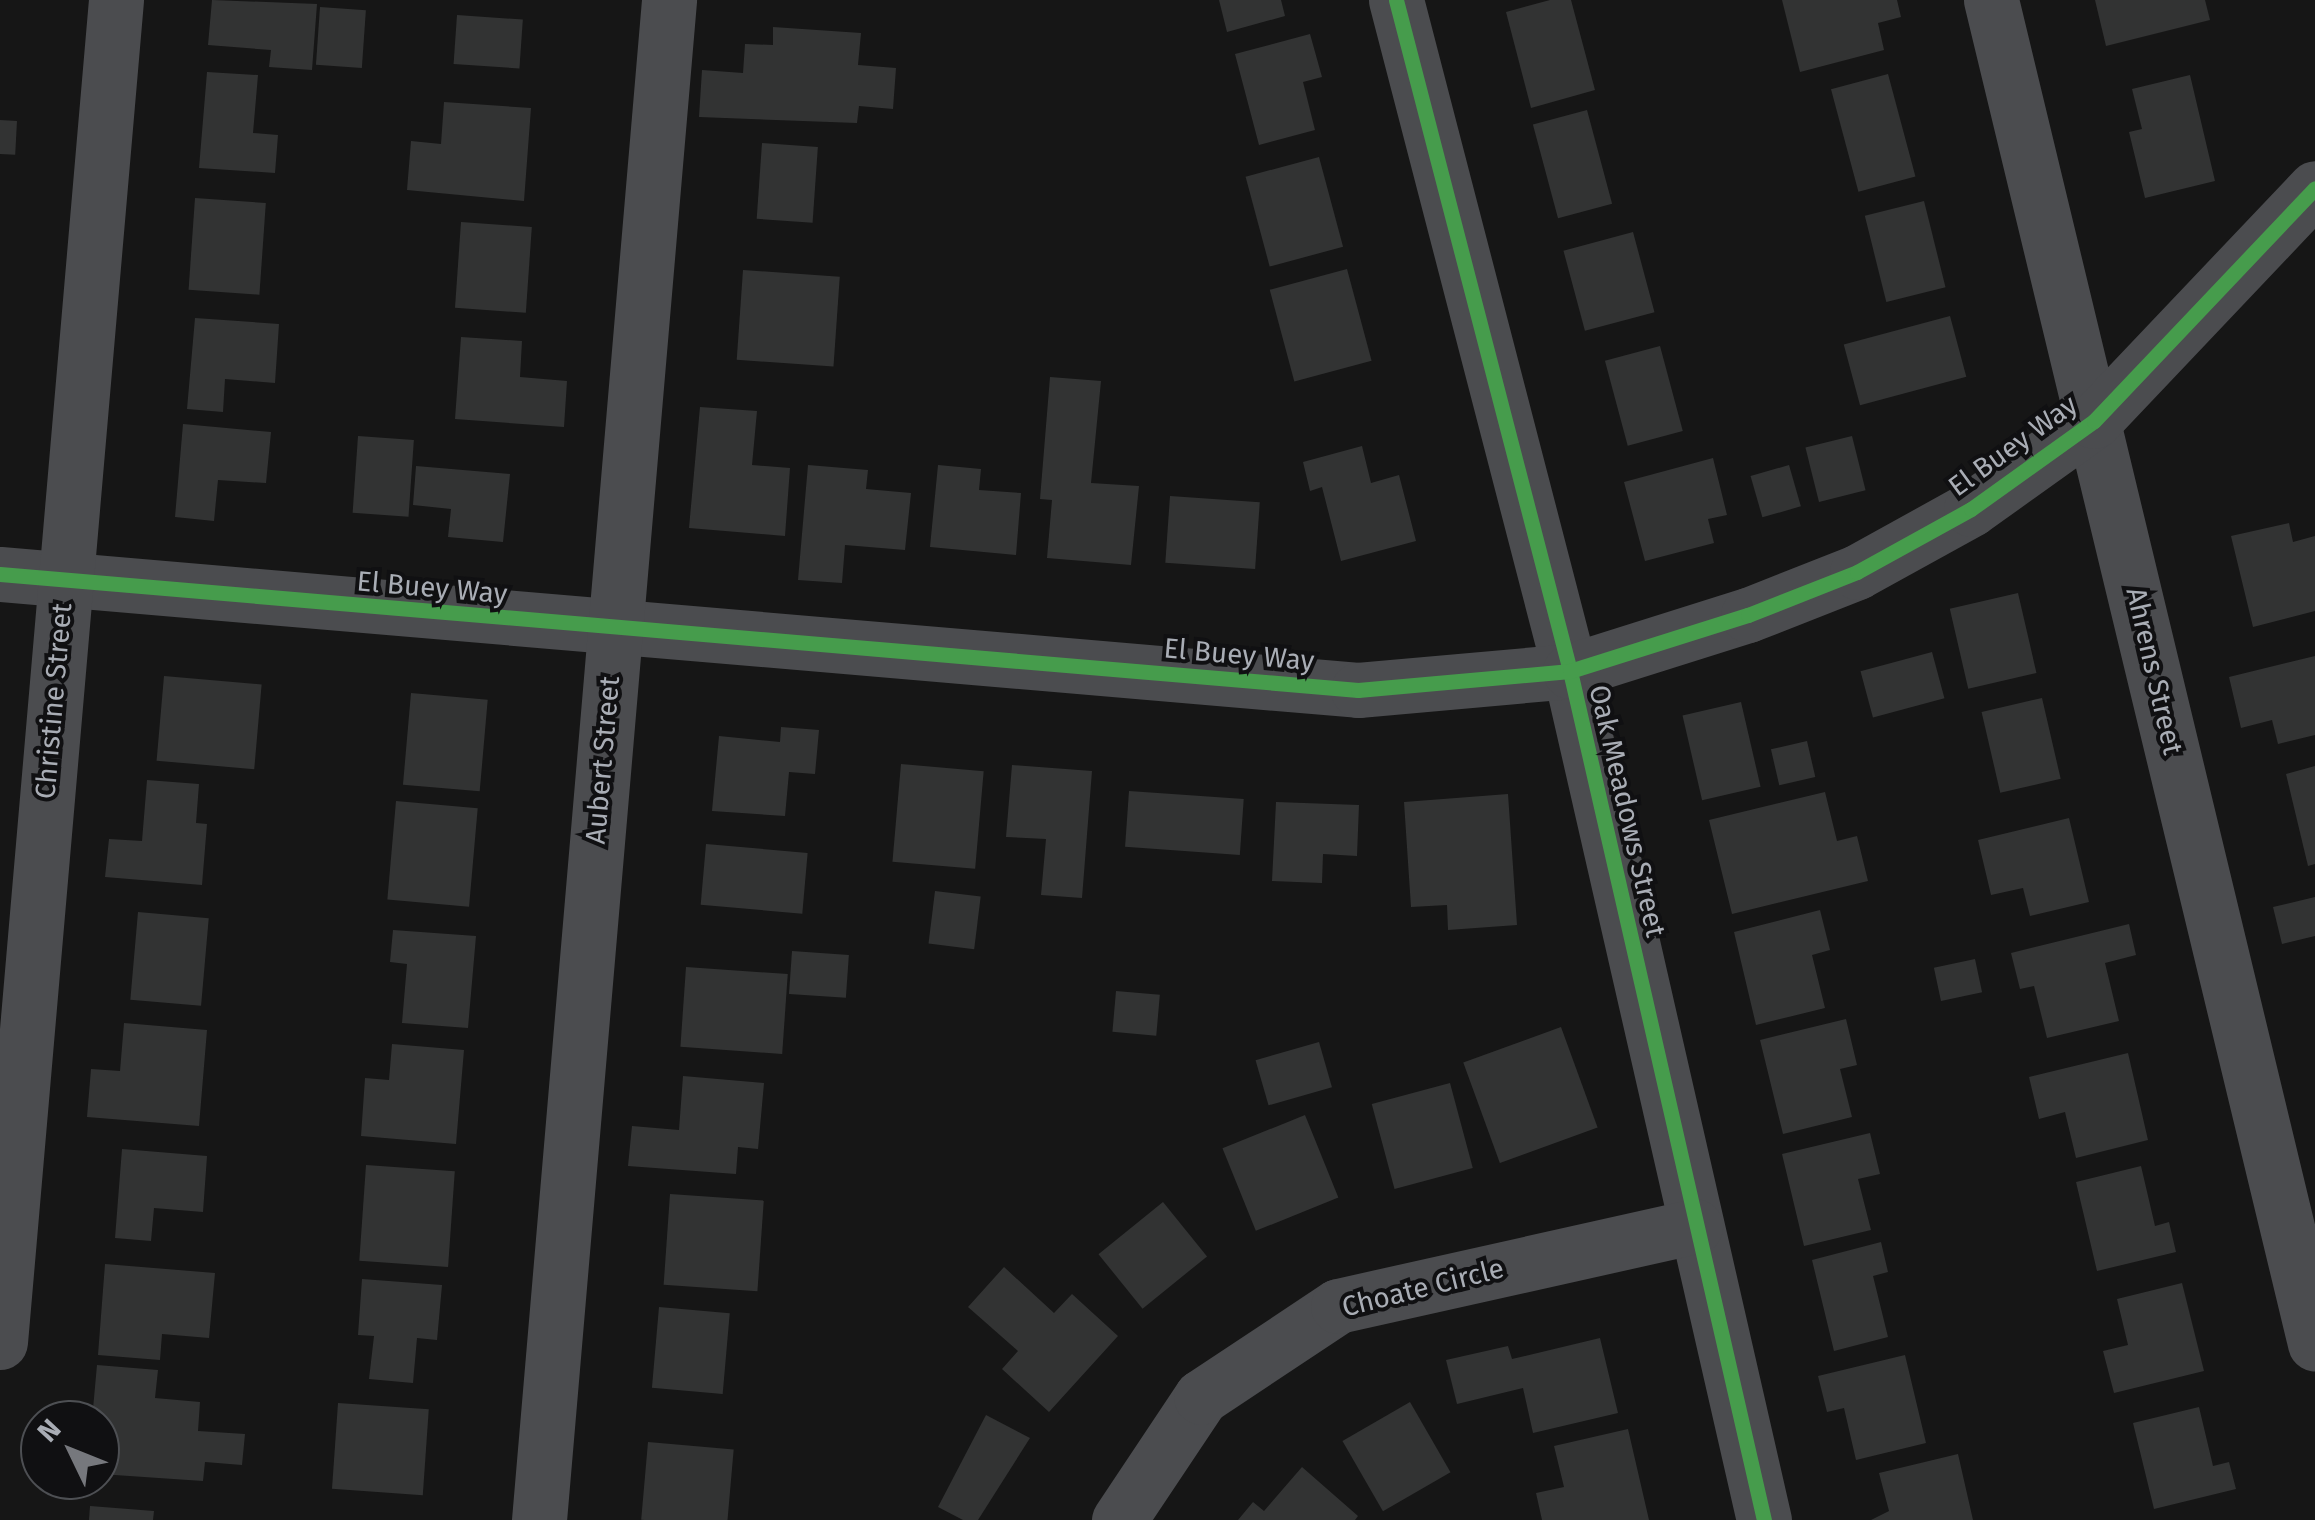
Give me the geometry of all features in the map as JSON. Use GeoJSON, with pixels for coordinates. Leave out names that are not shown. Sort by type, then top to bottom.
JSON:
{"type":"FeatureCollection","features":[{"type":"Feature","properties":{"kind":"street","name":"Christine Street"},"geometry":{"type":"LineString","coordinates":[[0,1342],[116,0]]}},
{"type":"Feature","properties":{"kind":"street","name":"Aubert Street"},"geometry":{"type":"LineString","coordinates":[[539,1520],[670,0]]}},
{"type":"Feature","properties":{"kind":"street","name":"Oak Meadows Street"},"geometry":{"type":"LineString","coordinates":[[1396,0],[1570,670],[1764,1520]]}},
{"type":"Feature","properties":{"kind":"street","name":"Ahrens Street"},"geometry":{"type":"LineString","coordinates":[[1991,0],[2315,1343]]}},
{"type":"Feature","properties":{"kind":"street","name":"El Buey Way"},"geometry":{"type":"LineString","coordinates":[[0,574],[614,630],[1358,690],[1570,670],[1748,615],[1857,572],[1971,510],[2094,421],[2315,188]]}},
{"type":"Feature","properties":{"kind":"street","name":"Choate Circle"},"geometry":{"type":"LineString","coordinates":[[1119,1520],[1202,1397],[1338,1306],[1695,1226]]}},
{"type":"Feature","properties":{"kind":"building"},"geometry":{"type":"Polygon","coordinates":[[[212,0],[317,4],[312,70],[269,67],[271,50],[208,45],[212,0]]]}},
{"type":"Feature","properties":{"kind":"building"},"geometry":{"type":"Polygon","coordinates":[[[1219,0],[1281,0],[1285,16],[1227,32],[1219,0]]]}},
{"type":"Feature","properties":{"kind":"building"},"geometry":{"type":"Polygon","coordinates":[[[1550,0],[1571,0],[1595,90],[1531,108],[1506,12],[1550,0]]]}},
{"type":"Feature","properties":{"kind":"building"},"geometry":{"type":"Polygon","coordinates":[[[1782,0],[1897,0],[1901,17],[1878,23],[1884,50],[1800,72],[1782,0]]]}},
{"type":"Feature","properties":{"kind":"building"},"geometry":{"type":"Polygon","coordinates":[[[2095,0],[2205,0],[2210,20],[2106,46],[2095,0]]]}},
{"type":"Feature","properties":{"kind":"building"},"geometry":{"type":"Polygon","coordinates":[[[320,7],[366,10],[362,68],[316,65],[320,7]]]}},
{"type":"Feature","properties":{"kind":"building"},"geometry":{"type":"Polygon","coordinates":[[[457,15],[523,20],[519,68],[454,64],[457,15]]]}},
{"type":"Feature","properties":{"kind":"building"},"geometry":{"type":"Polygon","coordinates":[[[773,27],[861,33],[858,65],[896,68],[893,109],[859,106],[857,123],[699,117],[702,70],[743,73],[745,44],[773,45],[773,27]]]}},
{"type":"Feature","properties":{"kind":"building"},"geometry":{"type":"Polygon","coordinates":[[[1310,34],[1322,77],[1303,82],[1315,130],[1259,145],[1235,54],[1310,34]]]}},
{"type":"Feature","properties":{"kind":"building"},"geometry":{"type":"Polygon","coordinates":[[[207,72],[258,75],[253,133],[278,135],[275,173],[199,168],[207,72]]]}},
{"type":"Feature","properties":{"kind":"building"},"geometry":{"type":"Polygon","coordinates":[[[1888,74],[1915,176],[1858,192],[1831,89],[1888,74]]]}},
{"type":"Feature","properties":{"kind":"building"},"geometry":{"type":"Polygon","coordinates":[[[2190,75],[2215,181],[2145,198],[2129,132],[2142,129],[2132,89],[2190,75]]]}},
{"type":"Feature","properties":{"kind":"building"},"geometry":{"type":"Polygon","coordinates":[[[444,102],[531,108],[524,201],[407,190],[411,141],[441,144],[444,102]]]}},
{"type":"Feature","properties":{"kind":"building"},"geometry":{"type":"Polygon","coordinates":[[[1587,110],[1612,204],[1558,218],[1533,124],[1587,110]]]}},
{"type":"Feature","properties":{"kind":"building"},"geometry":{"type":"Polygon","coordinates":[[[0,120],[17,121],[15,155],[0,154],[0,120]]]}},
{"type":"Feature","properties":{"kind":"building"},"geometry":{"type":"Polygon","coordinates":[[[762,143],[818,147],[813,223],[757,219],[762,143]]]}},
{"type":"Feature","properties":{"kind":"building"},"geometry":{"type":"Polygon","coordinates":[[[1319,157],[1343,247],[1270,267],[1246,177],[1319,157]]]}},
{"type":"Feature","properties":{"kind":"building"},"geometry":{"type":"Polygon","coordinates":[[[195,198],[266,203],[259,295],[189,290],[195,198]]]}},
{"type":"Feature","properties":{"kind":"building"},"geometry":{"type":"Polygon","coordinates":[[[1924,201],[1946,287],[1886,302],[1865,216],[1924,201]]]}},
{"type":"Feature","properties":{"kind":"building"},"geometry":{"type":"Polygon","coordinates":[[[461,222],[532,227],[526,313],[455,308],[461,222]]]}},
{"type":"Feature","properties":{"kind":"building"},"geometry":{"type":"Polygon","coordinates":[[[1633,232],[1654,312],[1585,331],[1563,251],[1633,232]]]}},
{"type":"Feature","properties":{"kind":"building"},"geometry":{"type":"Polygon","coordinates":[[[1347,269],[1372,361],[1294,381],[1270,290],[1347,269]]]}},
{"type":"Feature","properties":{"kind":"building"},"geometry":{"type":"Polygon","coordinates":[[[743,270],[840,277],[833,367],[737,360],[743,270]]]}},
{"type":"Feature","properties":{"kind":"building"},"geometry":{"type":"Polygon","coordinates":[[[1950,316],[1966,377],[1860,405],[1844,344],[1950,316]]]}},
{"type":"Feature","properties":{"kind":"building"},"geometry":{"type":"Polygon","coordinates":[[[195,318],[279,324],[275,383],[225,379],[223,412],[187,409],[195,318]]]}},
{"type":"Feature","properties":{"kind":"building"},"geometry":{"type":"Polygon","coordinates":[[[461,337],[522,341],[520,377],[567,381],[564,427],[455,419],[461,337]]]}},
{"type":"Feature","properties":{"kind":"building"},"geometry":{"type":"Polygon","coordinates":[[[1660,346],[1683,431],[1628,446],[1605,361],[1660,346]]]}},
{"type":"Feature","properties":{"kind":"building"},"geometry":{"type":"Polygon","coordinates":[[[1050,377],[1101,381],[1091,483],[1139,486],[1131,565],[1047,558],[1052,500],[1040,499],[1050,377]]]}},
{"type":"Feature","properties":{"kind":"building"},"geometry":{"type":"Polygon","coordinates":[[[700,407],[757,411],[752,465],[790,468],[785,536],[689,528],[700,407]]]}},
{"type":"Feature","properties":{"kind":"building"},"geometry":{"type":"Polygon","coordinates":[[[183,424],[271,432],[266,483],[218,480],[214,521],[175,517],[183,424]]]}},
{"type":"Feature","properties":{"kind":"building"},"geometry":{"type":"Polygon","coordinates":[[[358,436],[414,440],[408,517],[353,513],[358,436]]]}},
{"type":"Feature","properties":{"kind":"building"},"geometry":{"type":"Polygon","coordinates":[[[1852,436],[1866,490],[1819,502],[1805,448],[1852,436]]]}},
{"type":"Feature","properties":{"kind":"building"},"geometry":{"type":"Polygon","coordinates":[[[1362,446],[1371,483],[1399,475],[1416,541],[1341,561],[1322,487],[1310,491],[1303,462],[1362,446]]]}},
{"type":"Feature","properties":{"kind":"building"},"geometry":{"type":"Polygon","coordinates":[[[1713,458],[1727,515],[1708,519],[1714,543],[1645,561],[1624,482],[1713,458]]]}},
{"type":"Feature","properties":{"kind":"building"},"geometry":{"type":"Polygon","coordinates":[[[808,465],[868,470],[866,489],[911,493],[905,550],[845,545],[842,583],[798,580],[808,465]]]}},
{"type":"Feature","properties":{"kind":"building"},"geometry":{"type":"Polygon","coordinates":[[[938,465],[981,469],[979,490],[1021,493],[1016,555],[930,547],[938,465]]]}},
{"type":"Feature","properties":{"kind":"building"},"geometry":{"type":"Polygon","coordinates":[[[1789,465],[1801,506],[1762,517],[1751,476],[1789,465]]]}},
{"type":"Feature","properties":{"kind":"building"},"geometry":{"type":"Polygon","coordinates":[[[416,466],[510,474],[503,542],[448,537],[451,509],[413,505],[416,466]]]}},
{"type":"Feature","properties":{"kind":"building"},"geometry":{"type":"Polygon","coordinates":[[[1170,496],[1260,502],[1255,569],[1165,563],[1170,496]]]}},
{"type":"Feature","properties":{"kind":"building"},"geometry":{"type":"Polygon","coordinates":[[[2289,523],[2293,542],[2315,536],[2315,611],[2253,627],[2231,536],[2289,523]]]}},
{"type":"Feature","properties":{"kind":"building"},"geometry":{"type":"Polygon","coordinates":[[[2018,593],[2036,673],[1968,689],[1950,609],[2018,593]]]}},
{"type":"Feature","properties":{"kind":"building"},"geometry":{"type":"Polygon","coordinates":[[[1932,652],[1944,698],[1873,718],[1861,671],[1932,652]]]}},
{"type":"Feature","properties":{"kind":"building"},"geometry":{"type":"Polygon","coordinates":[[[2315,656],[2315,735],[2278,744],[2272,720],[2241,728],[2229,677],[2315,656]]]}},
{"type":"Feature","properties":{"kind":"building"},"geometry":{"type":"Polygon","coordinates":[[[164,676],[262,685],[254,769],[157,761],[164,676]]]}},
{"type":"Feature","properties":{"kind":"building"},"geometry":{"type":"Polygon","coordinates":[[[411,693],[488,700],[480,791],[403,785],[411,693]]]}},
{"type":"Feature","properties":{"kind":"building"},"geometry":{"type":"Polygon","coordinates":[[[2042,698],[2061,779],[2000,793],[1982,712],[2042,698]]]}},
{"type":"Feature","properties":{"kind":"building"},"geometry":{"type":"Polygon","coordinates":[[[1741,702],[1761,787],[1702,800],[1683,715],[1741,702]]]}},
{"type":"Feature","properties":{"kind":"building"},"geometry":{"type":"Polygon","coordinates":[[[781,727],[819,730],[815,774],[789,772],[785,816],[712,811],[719,736],[780,742],[781,727]]]}},
{"type":"Feature","properties":{"kind":"building"},"geometry":{"type":"Polygon","coordinates":[[[1807,741],[1815,777],[1779,785],[1771,749],[1807,741]]]}},
{"type":"Feature","properties":{"kind":"building"},"geometry":{"type":"Polygon","coordinates":[[[901,764],[984,771],[975,869],[892,862],[901,764]]]}},
{"type":"Feature","properties":{"kind":"building"},"geometry":{"type":"Polygon","coordinates":[[[1012,765],[1092,771],[1082,898],[1041,895],[1046,839],[1006,837],[1012,765]]]}},
{"type":"Feature","properties":{"kind":"building"},"geometry":{"type":"Polygon","coordinates":[[[2315,766],[2315,864],[2308,866],[2286,774],[2315,766]]]}},
{"type":"Feature","properties":{"kind":"building"},"geometry":{"type":"Polygon","coordinates":[[[147,780],[199,784],[196,823],[207,824],[202,885],[105,877],[109,839],[142,841],[147,780]]]}},
{"type":"Feature","properties":{"kind":"building"},"geometry":{"type":"Polygon","coordinates":[[[1129,791],[1244,799],[1240,855],[1125,847],[1129,791]]]}},
{"type":"Feature","properties":{"kind":"building"},"geometry":{"type":"Polygon","coordinates":[[[1825,792],[1837,841],[1857,836],[1868,881],[1732,914],[1709,820],[1825,792]]]}},
{"type":"Feature","properties":{"kind":"building"},"geometry":{"type":"Polygon","coordinates":[[[1508,794],[1517,925],[1448,930],[1447,905],[1411,907],[1404,802],[1508,794]]]}},
{"type":"Feature","properties":{"kind":"building"},"geometry":{"type":"Polygon","coordinates":[[[396,801],[478,808],[469,907],[387,900],[396,801]]]}},
{"type":"Feature","properties":{"kind":"building"},"geometry":{"type":"Polygon","coordinates":[[[1276,802],[1359,805],[1357,856],[1323,854],[1322,883],[1272,881],[1276,802]]]}},
{"type":"Feature","properties":{"kind":"building"},"geometry":{"type":"Polygon","coordinates":[[[2069,818],[2089,902],[2030,916],[2023,888],[1991,895],[1978,840],[2069,818]]]}},
{"type":"Feature","properties":{"kind":"building"},"geometry":{"type":"Polygon","coordinates":[[[706,844],[808,853],[802,914],[701,905],[706,844]]]}},
{"type":"Feature","properties":{"kind":"building"},"geometry":{"type":"Polygon","coordinates":[[[935,891],[981,897],[974,949],[929,944],[935,891]]]}},
{"type":"Feature","properties":{"kind":"building"},"geometry":{"type":"Polygon","coordinates":[[[2315,897],[2315,936],[2282,944],[2273,907],[2315,897]]]}},
{"type":"Feature","properties":{"kind":"building"},"geometry":{"type":"Polygon","coordinates":[[[1820,910],[1830,950],[1812,955],[1825,1008],[1756,1025],[1734,932],[1820,910]]]}},
{"type":"Feature","properties":{"kind":"building"},"geometry":{"type":"Polygon","coordinates":[[[138,912],[209,918],[201,1006],[130,1000],[138,912]]]}},
{"type":"Feature","properties":{"kind":"building"},"geometry":{"type":"Polygon","coordinates":[[[2129,924],[2136,955],[2105,963],[2119,1021],[2047,1038],[2034,986],[2020,989],[2011,953],[2129,924]]]}},
{"type":"Feature","properties":{"kind":"building"},"geometry":{"type":"Polygon","coordinates":[[[393,930],[476,936],[468,1028],[402,1023],[407,964],[390,962],[393,930]]]}},
{"type":"Feature","properties":{"kind":"building"},"geometry":{"type":"Polygon","coordinates":[[[792,951],[849,955],[846,998],[789,994],[792,951]]]}},
{"type":"Feature","properties":{"kind":"building"},"geometry":{"type":"Polygon","coordinates":[[[1975,959],[1982,992],[1941,1001],[1934,968],[1975,959]]]}},
{"type":"Feature","properties":{"kind":"building"},"geometry":{"type":"Polygon","coordinates":[[[686,967],[788,974],[782,1054],[680,1047],[686,967]]]}},
{"type":"Feature","properties":{"kind":"building"},"geometry":{"type":"Polygon","coordinates":[[[1116,991],[1160,995],[1156,1036],[1112,1032],[1116,991]]]}},
{"type":"Feature","properties":{"kind":"building"},"geometry":{"type":"Polygon","coordinates":[[[1846,1019],[1857,1065],[1840,1069],[1852,1117],[1783,1134],[1760,1040],[1846,1019]]]}},
{"type":"Feature","properties":{"kind":"building"},"geometry":{"type":"Polygon","coordinates":[[[124,1023],[207,1030],[199,1126],[87,1117],[91,1069],[120,1071],[124,1023]]]}},
{"type":"Feature","properties":{"kind":"building"},"geometry":{"type":"Polygon","coordinates":[[[1561,1027],[1598,1128],[1500,1163],[1463,1063],[1561,1027]]]}},
{"type":"Feature","properties":{"kind":"building"},"geometry":{"type":"Polygon","coordinates":[[[1319,1042],[1332,1087],[1269,1105],[1256,1060],[1319,1042]]]}},
{"type":"Feature","properties":{"kind":"building"},"geometry":{"type":"Polygon","coordinates":[[[392,1044],[464,1050],[456,1144],[361,1136],[365,1078],[389,1080],[392,1044]]]}},
{"type":"Feature","properties":{"kind":"building"},"geometry":{"type":"Polygon","coordinates":[[[2128,1053],[2148,1140],[2076,1158],[2065,1112],[2039,1119],[2029,1077],[2128,1053]]]}},
{"type":"Feature","properties":{"kind":"building"},"geometry":{"type":"Polygon","coordinates":[[[683,1076],[764,1083],[758,1149],[738,1147],[736,1174],[628,1166],[632,1126],[679,1130],[683,1076]]]}},
{"type":"Feature","properties":{"kind":"building"},"geometry":{"type":"Polygon","coordinates":[[[1450,1083],[1473,1168],[1395,1189],[1372,1104],[1450,1083]]]}},
{"type":"Feature","properties":{"kind":"building"},"geometry":{"type":"Polygon","coordinates":[[[1305,1115],[1338,1198],[1256,1231],[1222,1148],[1305,1115]]]}},
{"type":"Feature","properties":{"kind":"building"},"geometry":{"type":"Polygon","coordinates":[[[1870,1133],[1880,1174],[1858,1179],[1871,1230],[1804,1246],[1782,1154],[1870,1133]]]}},
{"type":"Feature","properties":{"kind":"building"},"geometry":{"type":"Polygon","coordinates":[[[122,1149],[207,1156],[203,1212],[154,1208],[151,1241],[115,1238],[122,1149]]]}},
{"type":"Feature","properties":{"kind":"building"},"geometry":{"type":"Polygon","coordinates":[[[366,1165],[455,1171],[448,1267],[359,1261],[366,1165]]]}},
{"type":"Feature","properties":{"kind":"building"},"geometry":{"type":"Polygon","coordinates":[[[2141,1166],[2155,1226],[2169,1222],[2176,1252],[2097,1271],[2076,1182],[2141,1166]]]}},
{"type":"Feature","properties":{"kind":"building"},"geometry":{"type":"Polygon","coordinates":[[[670,1194],[764,1201],[757,1291],[664,1285],[670,1194]]]}},
{"type":"Feature","properties":{"kind":"building"},"geometry":{"type":"Polygon","coordinates":[[[1163,1202],[1207,1256],[1143,1309],[1098,1254],[1163,1202]]]}},
{"type":"Feature","properties":{"kind":"building"},"geometry":{"type":"Polygon","coordinates":[[[1881,1242],[1888,1272],[1873,1276],[1888,1337],[1834,1351],[1812,1260],[1881,1242]]]}},
{"type":"Feature","properties":{"kind":"building"},"geometry":{"type":"Polygon","coordinates":[[[105,1264],[215,1273],[209,1338],[162,1334],[160,1360],[98,1355],[105,1264]]]}},
{"type":"Feature","properties":{"kind":"building"},"geometry":{"type":"Polygon","coordinates":[[[1004,1267],[1054,1313],[1072,1294],[1118,1336],[1049,1412],[1002,1369],[1018,1351],[968,1307],[1004,1267]]]}},
{"type":"Feature","properties":{"kind":"building"},"geometry":{"type":"Polygon","coordinates":[[[362,1279],[442,1285],[437,1340],[417,1338],[413,1383],[369,1379],[374,1336],[358,1335],[362,1279]]]}},
{"type":"Feature","properties":{"kind":"building"},"geometry":{"type":"Polygon","coordinates":[[[2182,1283],[2204,1371],[2114,1393],[2103,1351],[2128,1345],[2117,1299],[2182,1283]]]}},
{"type":"Feature","properties":{"kind":"building"},"geometry":{"type":"Polygon","coordinates":[[[659,1307],[730,1313],[723,1394],[652,1388],[659,1307]]]}},
{"type":"Feature","properties":{"kind":"building"},"geometry":{"type":"Polygon","coordinates":[[[1600,1338],[1618,1413],[1533,1433],[1523,1388],[1457,1404],[1446,1360],[1508,1346],[1512,1359],[1600,1338]]]}},
{"type":"Feature","properties":{"kind":"building"},"geometry":{"type":"Polygon","coordinates":[[[1905,1355],[1926,1443],[1856,1460],[1844,1408],[1827,1412],[1818,1376],[1905,1355]]]}},
{"type":"Feature","properties":{"kind":"building"},"geometry":{"type":"Polygon","coordinates":[[[97,1365],[158,1370],[155,1398],[200,1402],[198,1431],[245,1434],[242,1465],[205,1462],[203,1481],[120,1475],[120,1400],[94,1400],[97,1365]]]}},
{"type":"Feature","properties":{"kind":"building"},"geometry":{"type":"Polygon","coordinates":[[[1410,1402],[1450,1472],[1383,1511],[1342,1441],[1410,1402]]]}},
{"type":"Feature","properties":{"kind":"building"},"geometry":{"type":"Polygon","coordinates":[[[338,1403],[429,1409],[423,1495],[332,1489],[338,1403]]]}},
{"type":"Feature","properties":{"kind":"building"},"geometry":{"type":"Polygon","coordinates":[[[2199,1407],[2213,1466],[2229,1462],[2236,1489],[2154,1509],[2133,1423],[2199,1407]]]}},
{"type":"Feature","properties":{"kind":"building"},"geometry":{"type":"Polygon","coordinates":[[[986,1415],[1030,1438],[978,1520],[963,1520],[938,1507],[986,1415]]]}},
{"type":"Feature","properties":{"kind":"building"},"geometry":{"type":"Polygon","coordinates":[[[1628,1429],[1649,1520],[1542,1520],[1536,1493],[1564,1487],[1554,1446],[1628,1429]]]}},
{"type":"Feature","properties":{"kind":"building"},"geometry":{"type":"Polygon","coordinates":[[[648,1442],[734,1449],[728,1520],[641,1520],[648,1442]]]}},
{"type":"Feature","properties":{"kind":"building"},"geometry":{"type":"Polygon","coordinates":[[[1958,1454],[1973,1520],[1871,1520],[1889,1511],[1879,1473],[1958,1454]]]}},
{"type":"Feature","properties":{"kind":"building"},"geometry":{"type":"Polygon","coordinates":[[[1302,1467],[1358,1516],[1355,1520],[1238,1520],[1253,1502],[1264,1511],[1302,1467]]]}},
{"type":"Feature","properties":{"kind":"building"},"geometry":{"type":"Polygon","coordinates":[[[90,1506],[154,1511],[153,1520],[89,1520],[90,1506]]]}},
{"type":"Feature","properties":{"kind":"cycle path"},"geometry":{"type":"LineString","coordinates":[[1396,0],[1570,671],[1764,1520]]}},
{"type":"Feature","properties":{"kind":"cycle path"},"geometry":{"type":"LineString","coordinates":[[0,574],[1358,690],[1570,671],[1748,615],[1857,572],[1971,509],[2094,421],[2315,188]]}}]}
